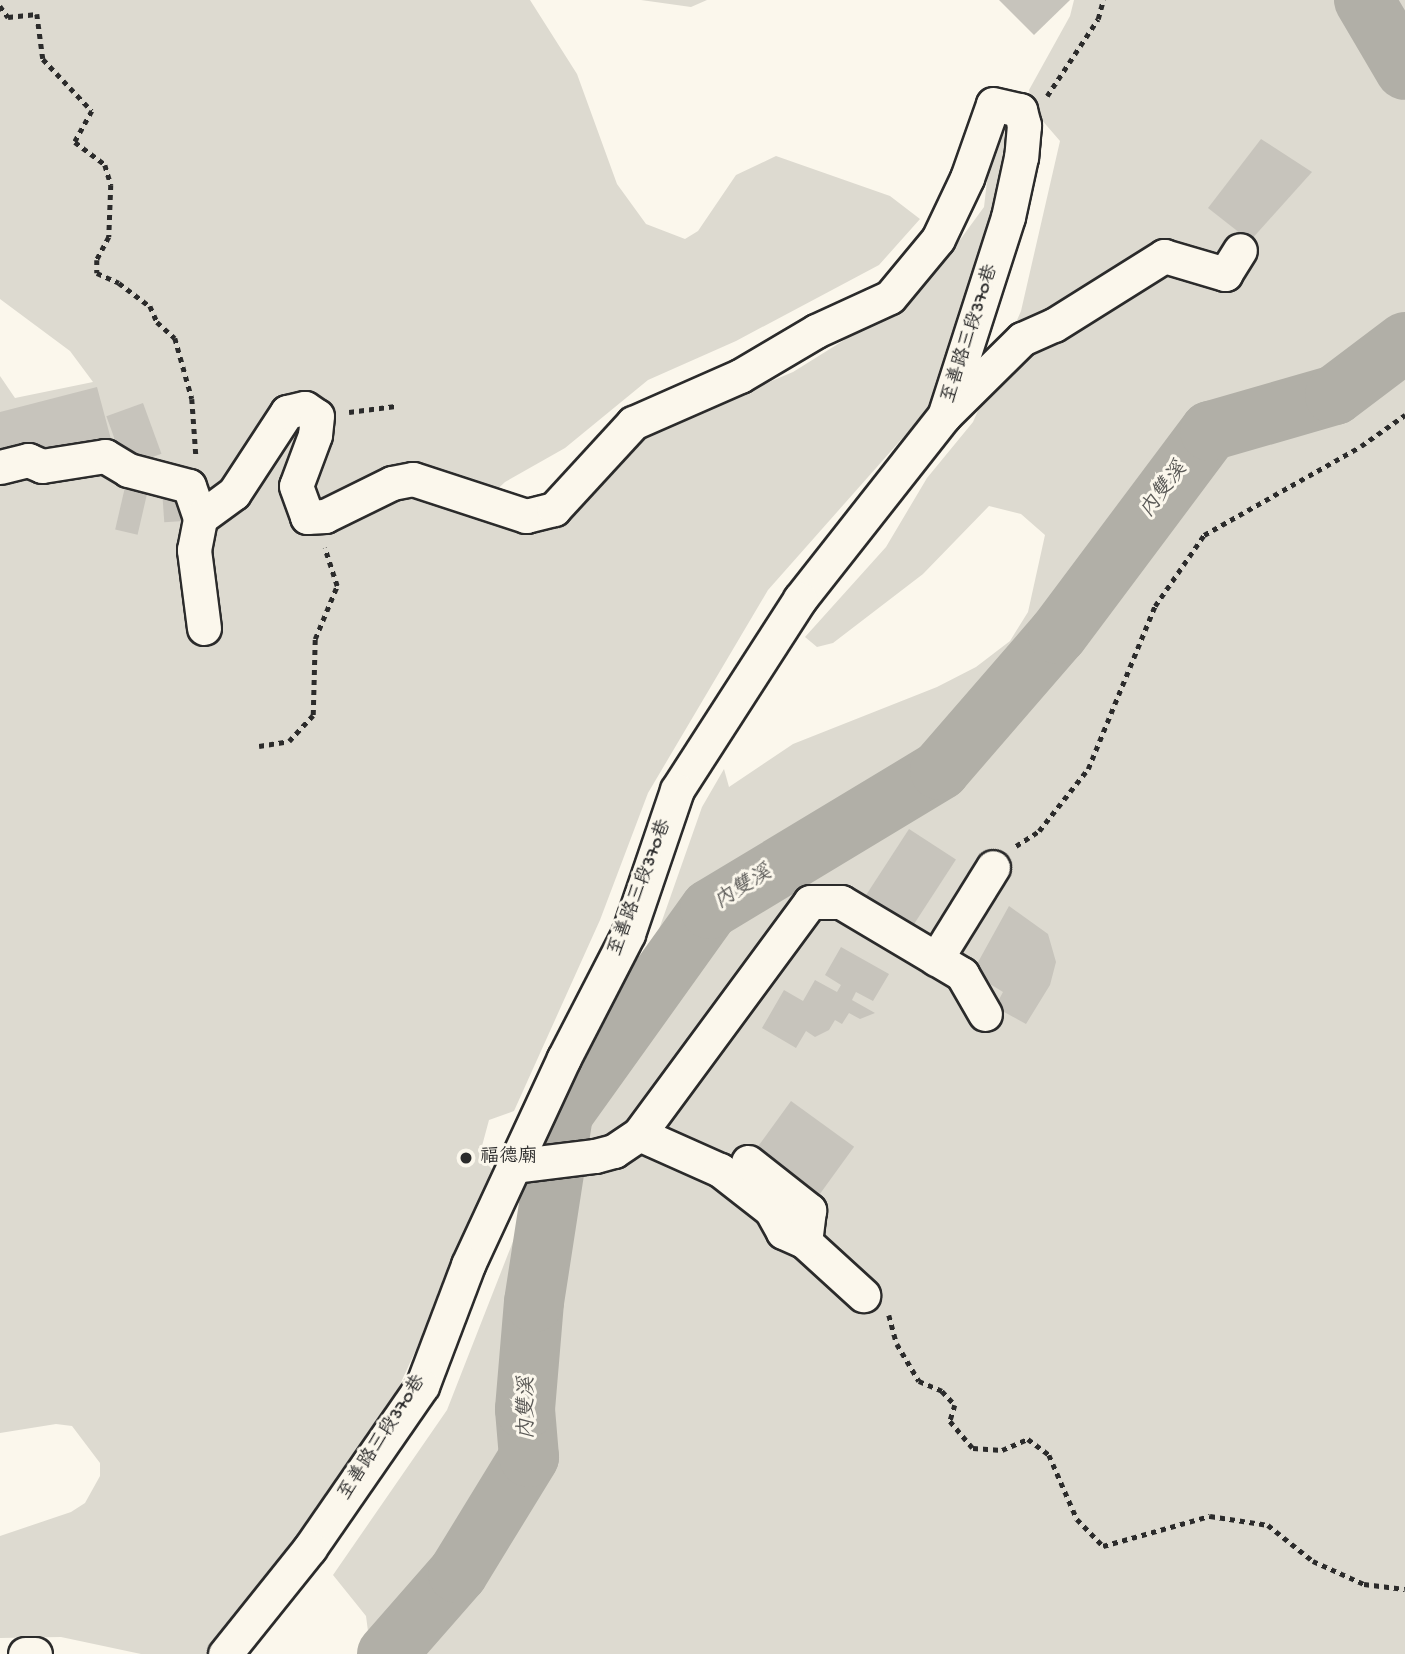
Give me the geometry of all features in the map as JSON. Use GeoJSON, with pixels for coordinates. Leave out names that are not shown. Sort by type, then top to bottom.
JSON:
{"type":"FeatureCollection","features":[{"type":"Feature","properties":{"kind":"street","name":"至善路三段370巷"},"geometry":{"type":"LineString","coordinates":[[225,1654],[310,1548],[422,1386],[468,1265],[513,1166],[628,934],[677,790],[800,599],[944,416],[1008,217],[1021,157],[1024,125],[1020,110],[993,104],[967,178],[938,239],[890,296],[816,331],[740,376],[633,423],[554,509],[526,516],[413,480],[392,483],[325,516]]}},
{"type":"Feature","properties":{"kind":"street"},"geometry":{"type":"LineString","coordinates":[[944,416],[1022,340],[1054,325],[1164,256],[1225,274],[1240,250]]}},
{"type":"Feature","properties":{"kind":"street"},"geometry":{"type":"LineString","coordinates":[[200,518],[234,493],[287,412],[305,408],[317,416],[315,435],[296,486],[307,517],[325,516]]}},
{"type":"Feature","properties":{"kind":"street"},"geometry":{"type":"LineString","coordinates":[[0,467],[28,460],[42,467],[105,456],[128,470],[189,486],[200,518],[194,550],[204,628]]}},
{"type":"Feature","properties":{"kind":"street"},"geometry":{"type":"LineString","coordinates":[[936,959],[993,867]]}},
{"type":"Feature","properties":{"kind":"street"},"geometry":{"type":"LineString","coordinates":[[513,1166],[596,1156],[614,1151],[639,1134],[810,902],[841,902],[962,974],[985,1014]]}},
{"type":"Feature","properties":{"kind":"street"},"geometry":{"type":"LineString","coordinates":[[639,1134],[720,1170],[771,1210],[783,1232],[805,1242],[863,1295]]}},
{"type":"Feature","properties":{"kind":"street"},"geometry":{"type":"LineString","coordinates":[[748,1162],[809,1209],[805,1242]]}},
{"type":"Feature","properties":{"kind":"street"},"geometry":{"type":"LineString","coordinates":[[25,1654],[35,1654]]}},
{"type":"Feature","properties":{"kind":"path"},"geometry":{"type":"LineString","coordinates":[[1040,108],[1098,19],[1104,0]]}},
{"type":"Feature","properties":{"kind":"path"},"geometry":{"type":"LineString","coordinates":[[0,6],[8,17],[37,13],[43,59],[92,111],[75,142],[105,165],[111,185],[109,237],[97,260],[97,273],[150,306],[157,322],[175,338],[192,399],[196,454],[189,486]]}},
{"type":"Feature","properties":{"kind":"path"},"geometry":{"type":"LineString","coordinates":[[317,416],[396,406]]}},
{"type":"Feature","properties":{"kind":"path"},"geometry":{"type":"LineString","coordinates":[[993,867],[1002,855],[1040,831],[1088,769],[1154,606],[1204,535],[1361,446],[1405,415]]}},
{"type":"Feature","properties":{"kind":"path"},"geometry":{"type":"LineString","coordinates":[[259,746],[289,741],[313,715],[315,639],[337,586],[325,555],[325,516]]}},
{"type":"Feature","properties":{"kind":"path"},"geometry":{"type":"LineString","coordinates":[[863,1295],[883,1301],[897,1344],[919,1381],[942,1391],[955,1405],[950,1421],[974,1448],[1002,1450],[1028,1439],[1049,1455],[1077,1519],[1102,1546],[1210,1516],[1268,1525],[1313,1561],[1364,1584],[1405,1589]]}},
{"type":"Feature","properties":{"kind":"shaded area"},"geometry":{"type":"Polygon","coordinates":[[[0,0],[530,0],[577,74],[617,184],[646,224],[685,239],[698,231],[736,175],[776,156],[890,196],[920,219],[879,265],[736,341],[648,380],[565,448],[505,482],[486,500],[487,514],[497,526],[507,527],[616,460],[651,432],[793,372],[910,299],[938,270],[984,207],[992,138],[1006,132],[993,219],[930,407],[768,590],[648,793],[600,920],[514,1111],[489,1120],[482,1146],[484,1160],[496,1174],[393,1400],[212,1654],[141,1654],[61,1637],[0,1638],[0,1536],[71,1512],[85,1503],[100,1476],[100,1463],[72,1426],[56,1424],[0,1433],[0,376],[15,398],[93,382],[70,351],[0,299],[0,0]]]}},
{"type":"Feature","properties":{"kind":"shaded area"},"geometry":{"type":"Polygon","coordinates":[[[641,0],[707,0],[691,7],[641,0]]]}},
{"type":"Feature","properties":{"kind":"shaded area"},"geometry":{"type":"Polygon","coordinates":[[[1074,0],[1349,0],[1373,37],[1381,41],[1386,0],[1405,0],[1405,1654],[371,1654],[366,1616],[333,1575],[447,1410],[566,1106],[644,972],[702,807],[724,769],[729,787],[793,744],[937,687],[976,667],[1010,641],[1028,612],[1045,535],[1021,514],[989,506],[923,574],[833,643],[817,647],[805,637],[886,547],[927,478],[973,422],[1021,311],[1060,141],[1034,111],[1029,90],[1070,16],[1074,0]]]}},
{"type":"Feature","properties":{"kind":"building"},"geometry":{"type":"Polygon","coordinates":[[[999,0],[1070,0],[1034,35],[999,0]]]}},
{"type":"Feature","properties":{"kind":"building"},"geometry":{"type":"Polygon","coordinates":[[[1261,139],[1312,172],[1250,241],[1208,208],[1261,139]]]}},
{"type":"Feature","properties":{"kind":"building"},"geometry":{"type":"Polygon","coordinates":[[[97,387],[112,443],[45,463],[39,445],[0,457],[0,412],[97,387]]]}},
{"type":"Feature","properties":{"kind":"building"},"geometry":{"type":"Polygon","coordinates":[[[143,403],[161,454],[125,467],[106,416],[143,403]]]}},
{"type":"Feature","properties":{"kind":"building"},"geometry":{"type":"Polygon","coordinates":[[[128,474],[150,479],[138,535],[115,530],[128,474]]]}},
{"type":"Feature","properties":{"kind":"building"},"geometry":{"type":"Polygon","coordinates":[[[182,489],[184,521],[164,522],[162,490],[182,489]]]}},
{"type":"Feature","properties":{"kind":"building"},"geometry":{"type":"Polygon","coordinates":[[[909,829],[956,859],[910,931],[863,900],[909,829]]]}},
{"type":"Feature","properties":{"kind":"building"},"geometry":{"type":"Polygon","coordinates":[[[1009,906],[1048,934],[1056,962],[1050,985],[1026,1024],[995,1007],[1003,992],[972,973],[1009,906]]]}},
{"type":"Feature","properties":{"kind":"building"},"geometry":{"type":"Polygon","coordinates":[[[841,947],[889,974],[873,1001],[856,992],[852,1000],[875,1013],[860,1019],[849,1013],[842,1024],[835,1020],[829,1030],[815,1037],[806,1031],[796,1048],[762,1028],[784,990],[803,1001],[815,980],[837,992],[841,985],[825,975],[841,947]]]}},
{"type":"Feature","properties":{"kind":"building"},"geometry":{"type":"Polygon","coordinates":[[[791,1101],[854,1147],[816,1199],[753,1154],[791,1101]]]}},
{"type":"Feature","properties":{"kind":"waterway","name":"內雙溪"},"geometry":{"type":"LineString","coordinates":[[1364,0],[1405,70]]}},
{"type":"Feature","properties":{"kind":"waterway","name":"內雙溪"},"geometry":{"type":"LineString","coordinates":[[387,1654],[458,1573],[529,1457],[525,1409],[534,1302],[563,1114],[710,909],[940,770],[1058,634],[1210,431],[1335,395],[1405,342]]}},
{"type":"Feature","properties":{"kind":"place","name":"福德廟"},"geometry":{"type":"Point","coordinates":[466,1158]}}]}
